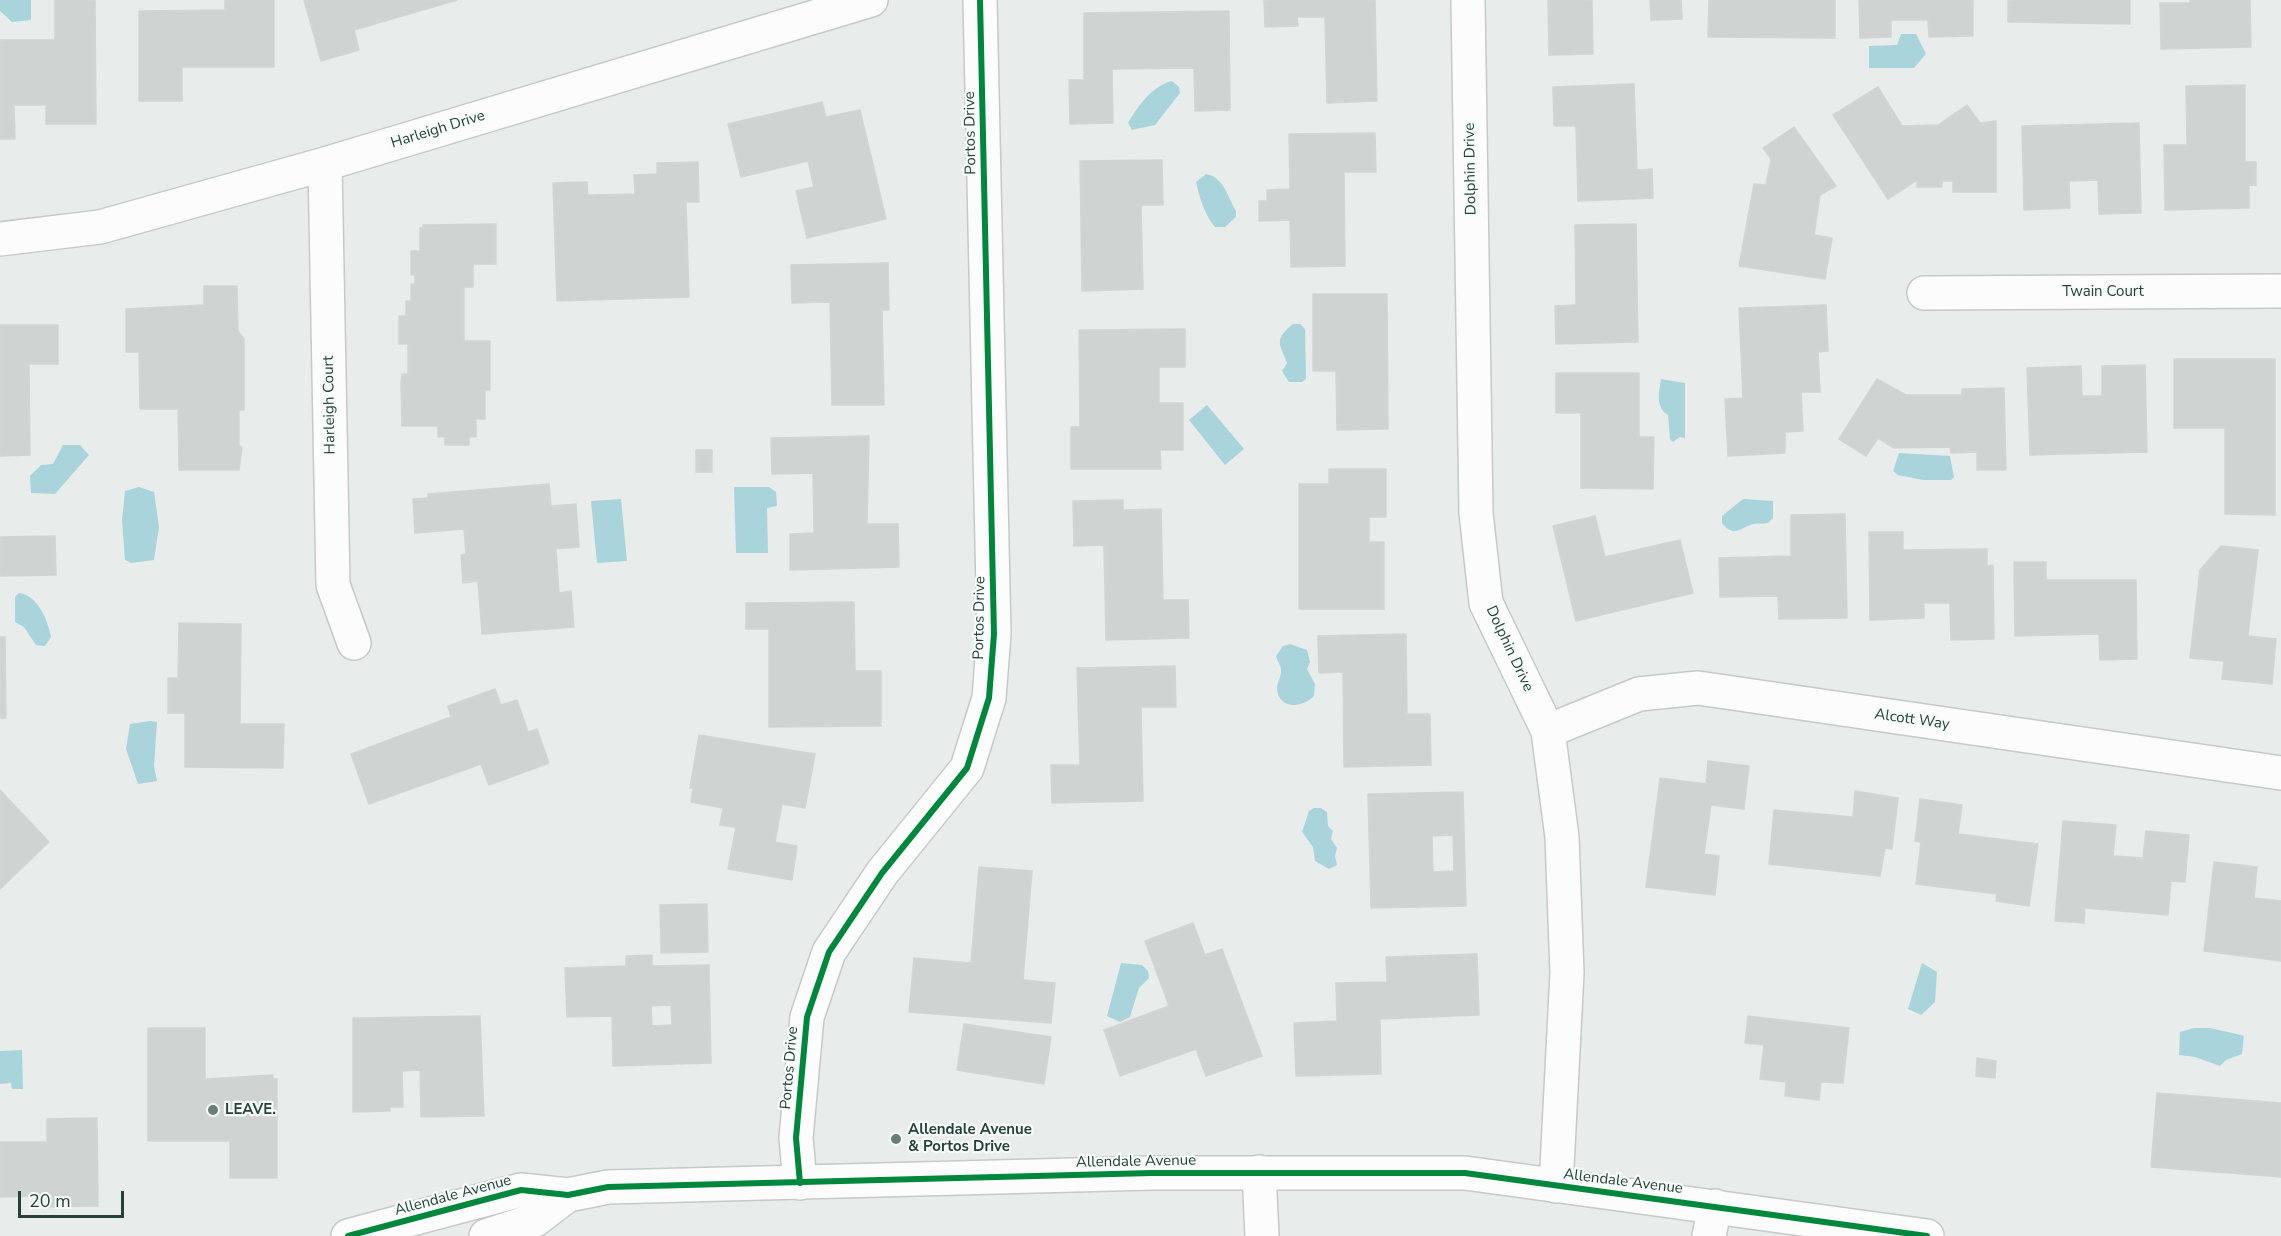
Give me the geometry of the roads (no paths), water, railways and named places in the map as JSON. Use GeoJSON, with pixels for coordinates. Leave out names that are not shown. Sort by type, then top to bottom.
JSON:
{"type":"FeatureCollection","features":[{"type":"Feature","properties":{"kind":"street","name":"Harleigh Drive"},"geometry":{"type":"LineString","coordinates":[[0,238],[100,227],[325,164],[871,0]]}},
{"type":"Feature","properties":{"kind":"street","name":"Portos Drive"},"geometry":{"type":"LineString","coordinates":[[800,1183],[795,1138],[807,1017],[829,952],[882,873],[967,768],[989,698],[994,634],[980,0]]}},
{"type":"Feature","properties":{"kind":"street","name":"Dolphin Drive"},"geometry":{"type":"LineString","coordinates":[[1468,0],[1478,535],[1486,603],[1548,731],[1562,837],[1567,974],[1556,1186]]}},
{"type":"Feature","properties":{"kind":"street","name":"Harleigh Court"},"geometry":{"type":"LineString","coordinates":[[325,164],[333,585],[354,643]]}},
{"type":"Feature","properties":{"kind":"street","name":"Twain Court"},"geometry":{"type":"LineString","coordinates":[[1924,293],[2281,291]]}},
{"type":"Feature","properties":{"kind":"street","name":"Alcott Way"},"geometry":{"type":"LineString","coordinates":[[1548,731],[1639,694],[1698,688],[2281,773]]}},
{"type":"Feature","properties":{"kind":"street","name":"Allendale Avenue"},"geometry":{"type":"LineString","coordinates":[[348,1236],[521,1190],[568,1195],[608,1187],[1260,1172],[1465,1173],[1556,1186],[1712,1221],[1927,1236]]}},
{"type":"Feature","properties":{"kind":"street"},"geometry":{"type":"LineString","coordinates":[[1260,1172],[1262,1236]]}},
{"type":"Feature","properties":{"kind":"street","name":"Allendale Avenue"},"geometry":{"type":"LineString","coordinates":[[486,1236],[535,1220],[568,1195]]}},
{"type":"Feature","properties":{"kind":"water"},"geometry":{"type":"Polygon","coordinates":[[[0,0],[31,0],[31,20],[12,22],[0,11],[0,0]]]}},
{"type":"Feature","properties":{"kind":"water"},"geometry":{"type":"Polygon","coordinates":[[[1901,34],[1916,34],[1926,54],[1914,68],[1869,68],[1869,46],[1897,45],[1901,34]]]}},
{"type":"Feature","properties":{"kind":"water"},"geometry":{"type":"Polygon","coordinates":[[[1172,81],[1179,87],[1180,93],[1155,125],[1132,130],[1128,123],[1141,104],[1158,87],[1172,81]]]}},
{"type":"Feature","properties":{"kind":"water"},"geometry":{"type":"Polygon","coordinates":[[[1206,174],[1217,179],[1236,211],[1236,217],[1225,227],[1215,227],[1203,206],[1196,182],[1206,174]]]}},
{"type":"Feature","properties":{"kind":"water"},"geometry":{"type":"Polygon","coordinates":[[[1293,324],[1300,324],[1305,329],[1306,379],[1302,382],[1289,382],[1282,371],[1287,363],[1280,339],[1293,324]]]}},
{"type":"Feature","properties":{"kind":"water"},"geometry":{"type":"Polygon","coordinates":[[[1661,379],[1685,383],[1685,438],[1680,437],[1673,442],[1670,439],[1668,415],[1660,404],[1661,379]]]}},
{"type":"Feature","properties":{"kind":"water"},"geometry":{"type":"Polygon","coordinates":[[[1207,405],[1244,449],[1225,465],[1189,420],[1207,405]]]}},
{"type":"Feature","properties":{"kind":"water"},"geometry":{"type":"Polygon","coordinates":[[[63,445],[80,445],[89,455],[55,494],[31,493],[30,476],[41,465],[53,464],[63,445]]]}},
{"type":"Feature","properties":{"kind":"water"},"geometry":{"type":"Polygon","coordinates":[[[1899,453],[1950,456],[1954,477],[1951,480],[1923,480],[1898,475],[1893,471],[1899,453]]]}},
{"type":"Feature","properties":{"kind":"water"},"geometry":{"type":"Polygon","coordinates":[[[139,487],[154,492],[159,527],[154,560],[131,563],[125,560],[122,520],[125,491],[139,487]]]}},
{"type":"Feature","properties":{"kind":"water"},"geometry":{"type":"Polygon","coordinates":[[[734,487],[769,487],[776,492],[777,506],[767,508],[768,553],[736,553],[734,487]]]}},
{"type":"Feature","properties":{"kind":"water"},"geometry":{"type":"Polygon","coordinates":[[[621,499],[627,561],[597,563],[591,501],[621,499]]]}},
{"type":"Feature","properties":{"kind":"water"},"geometry":{"type":"Polygon","coordinates":[[[1743,499],[1773,501],[1773,518],[1768,523],[1753,524],[1737,531],[1726,528],[1722,523],[1722,516],[1743,499]]]}},
{"type":"Feature","properties":{"kind":"water"},"geometry":{"type":"Polygon","coordinates":[[[19,593],[32,598],[45,617],[51,637],[45,646],[36,645],[24,627],[15,622],[15,597],[19,593]]]}},
{"type":"Feature","properties":{"kind":"water"},"geometry":{"type":"Polygon","coordinates":[[[1290,644],[1307,650],[1310,662],[1307,669],[1315,684],[1314,696],[1298,705],[1282,701],[1277,689],[1281,672],[1276,656],[1283,646],[1290,644]]]}},
{"type":"Feature","properties":{"kind":"water"},"geometry":{"type":"Polygon","coordinates":[[[157,722],[154,766],[157,781],[138,784],[126,749],[130,724],[157,722]]]}},
{"type":"Feature","properties":{"kind":"water"},"geometry":{"type":"Polygon","coordinates":[[[1321,808],[1327,812],[1328,826],[1333,831],[1331,839],[1337,848],[1335,856],[1337,865],[1329,869],[1315,861],[1313,847],[1302,832],[1309,811],[1321,808]]]}},
{"type":"Feature","properties":{"kind":"water"},"geometry":{"type":"Polygon","coordinates":[[[1121,963],[1142,965],[1148,971],[1149,978],[1139,988],[1130,1017],[1120,1022],[1107,1016],[1121,963]]]}},
{"type":"Feature","properties":{"kind":"water"},"geometry":{"type":"Polygon","coordinates":[[[1922,963],[1937,972],[1935,1002],[1921,1015],[1908,1009],[1922,963]]]}},
{"type":"Feature","properties":{"kind":"water"},"geometry":{"type":"Polygon","coordinates":[[[2194,1028],[2210,1028],[2244,1036],[2242,1054],[2226,1060],[2220,1066],[2195,1057],[2179,1055],[2180,1032],[2194,1028]]]}},
{"type":"Feature","properties":{"kind":"water"},"geometry":{"type":"Polygon","coordinates":[[[22,1050],[23,1089],[12,1089],[11,1083],[0,1084],[0,1051],[22,1050]]]}},
{"type":"Feature","properties":{"kind":"place","name":"LEAVE."},"geometry":{"type":"Point","coordinates":[213,1110]}},
{"type":"Feature","properties":{"kind":"place","name":"Allendale Avenue & Portos Drive"},"geometry":{"type":"Point","coordinates":[896,1139]}}]}
